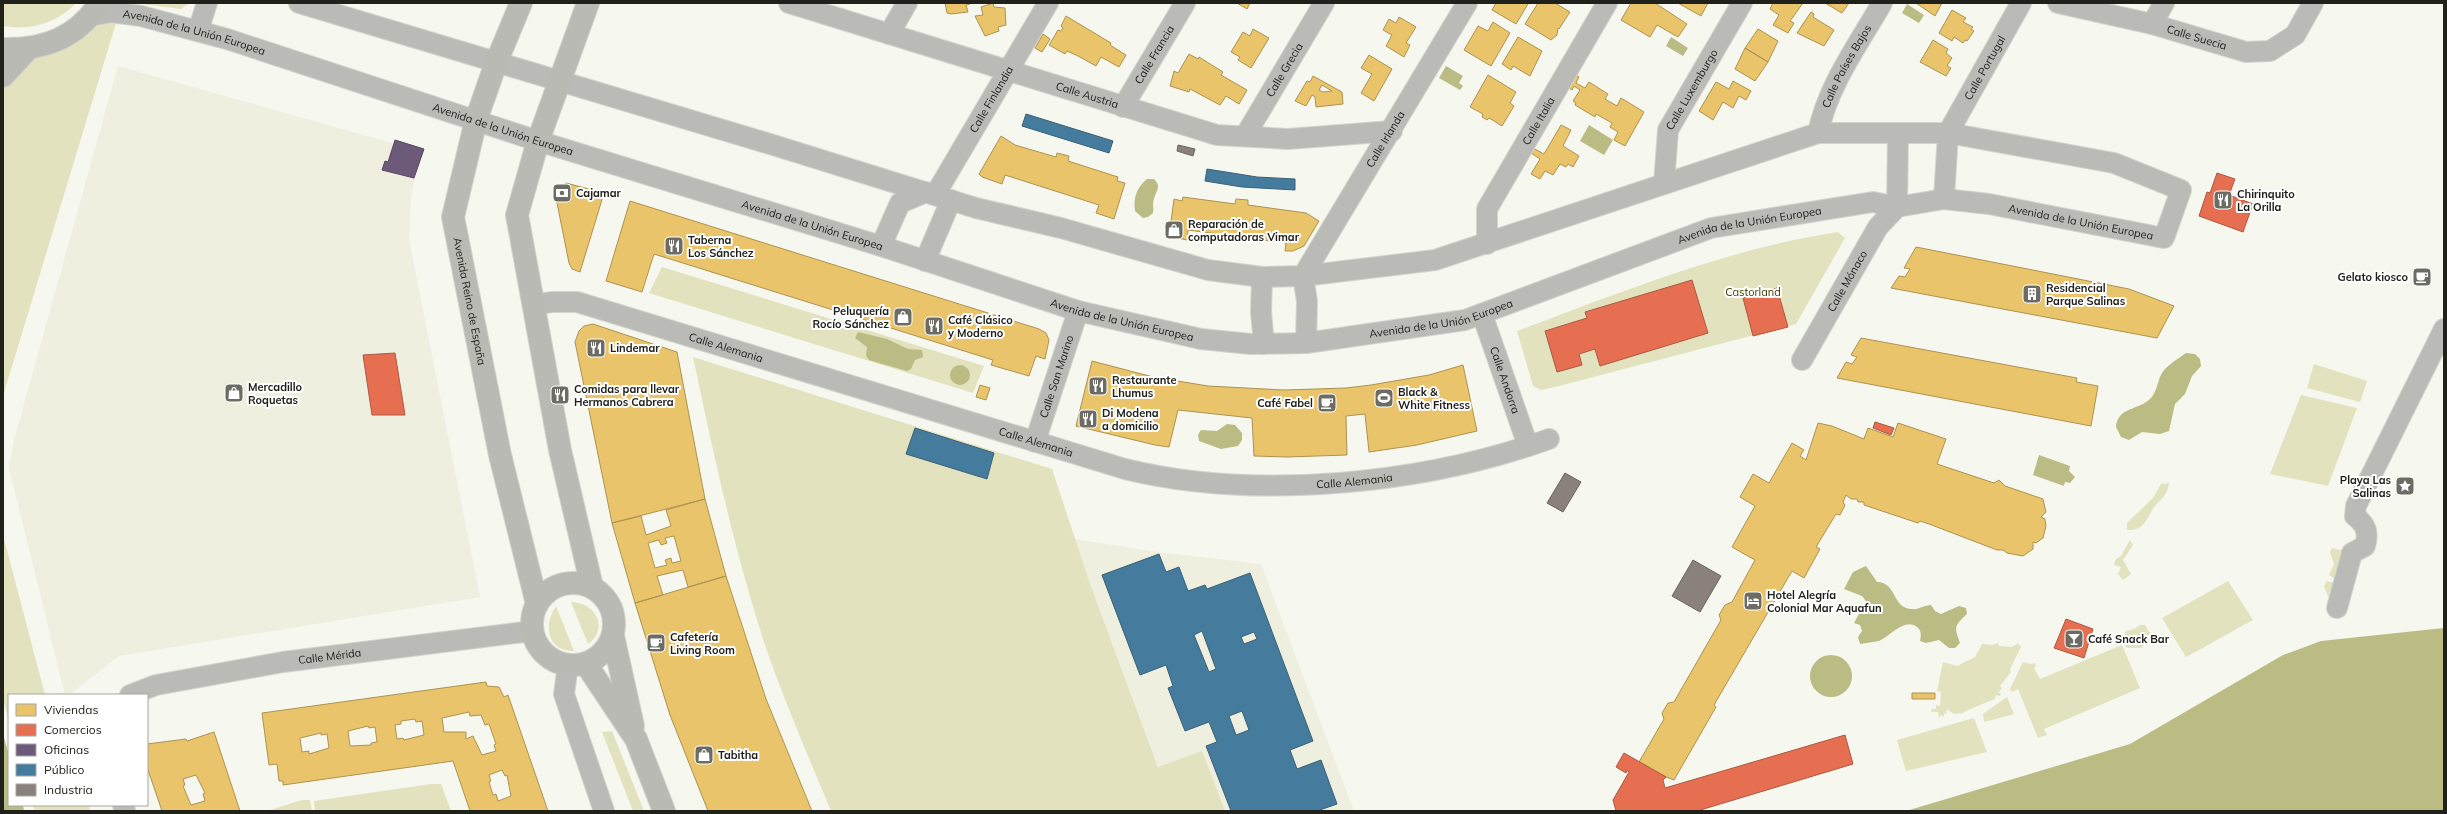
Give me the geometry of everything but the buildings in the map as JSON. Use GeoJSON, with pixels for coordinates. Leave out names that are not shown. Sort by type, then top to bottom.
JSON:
{"type":"FeatureCollection","features":[{"type":"Feature","properties":{"kind":"street"},"geometry":{"type":"LineString","coordinates":[[198,31],[207,3]]}},
{"type":"Feature","properties":{"kind":"street","name":"Avenida de la Unión Europea"},"geometry":{"type":"LineString","coordinates":[[96,10],[141,16],[198,31],[538,141],[881,246],[1078,311],[1201,339],[1264,344],[1306,343],[1465,320],[1711,228],[1873,202],[1897,206],[1944,199],[1989,204],[2164,238],[2181,190],[2114,163],[1948,133],[1818,133],[1560,217],[1488,244],[1426,262],[1303,276],[1262,277],[1208,270],[937,196],[299,3]]}},
{"type":"Feature","properties":{"kind":"street","name":"Avenida Reino de España"},"geometry":{"type":"LineString","coordinates":[[521,3],[496,63],[476,120],[453,217],[500,455],[537,604]]}},
{"type":"Feature","properties":{"kind":"street"},"geometry":{"type":"LineString","coordinates":[[588,3],[538,141],[517,215],[532,305],[560,450],[592,587]]}},
{"type":"Feature","properties":{"kind":"street","name":"Calle Austria"},"geometry":{"type":"LineString","coordinates":[[789,3],[1217,135],[1288,139],[1392,131]]}},
{"type":"Feature","properties":{"kind":"street"},"geometry":{"type":"LineString","coordinates":[[889,34],[908,3]]}},
{"type":"Feature","properties":{"kind":"street","name":"Calle Finlandia"},"geometry":{"type":"LineString","coordinates":[[925,261],[937,196],[1048,3]]}},
{"type":"Feature","properties":{"kind":"street","name":"Calle Francia"},"geometry":{"type":"LineString","coordinates":[[1123,107],[1185,3]]}},
{"type":"Feature","properties":{"kind":"street","name":"Calle Grecia"},"geometry":{"type":"LineString","coordinates":[[1246,136],[1324,3]]}},
{"type":"Feature","properties":{"kind":"street","name":"Calle Irlanda"},"geometry":{"type":"LineString","coordinates":[[1303,276],[1392,131],[1467,3]]}},
{"type":"Feature","properties":{"kind":"street","name":"Calle Italia"},"geometry":{"type":"LineString","coordinates":[[1488,244],[1487,209],[1607,3]]}},
{"type":"Feature","properties":{"kind":"street","name":"Calle Luxemburgo"},"geometry":{"type":"LineString","coordinates":[[1664,184],[1668,130],[1742,3]]}},
{"type":"Feature","properties":{"kind":"street","name":"Calle Países Bajos"},"geometry":{"type":"LineString","coordinates":[[1818,133],[1822,112],[1830,92],[1882,3]]}},
{"type":"Feature","properties":{"kind":"street","name":"Calle Portugal"},"geometry":{"type":"LineString","coordinates":[[1948,133],[2021,3]]}},
{"type":"Feature","properties":{"kind":"street","name":"Calle Suecia"},"geometry":{"type":"LineString","coordinates":[[2058,3],[2152,24],[2246,52],[2270,51],[2295,35],[2313,3]]}},
{"type":"Feature","properties":{"kind":"street"},"geometry":{"type":"LineString","coordinates":[[2152,24],[2164,3]]}},
{"type":"Feature","properties":{"kind":"street"},"geometry":{"type":"LineString","coordinates":[[3,50],[27,50],[51,44],[73,32],[96,10]]}},
{"type":"Feature","properties":{"kind":"street"},"geometry":{"type":"LineString","coordinates":[[3,76],[27,50]]}},
{"type":"Feature","properties":{"kind":"street"},"geometry":{"type":"LineString","coordinates":[[1897,206],[1898,133]]}},
{"type":"Feature","properties":{"kind":"street"},"geometry":{"type":"LineString","coordinates":[[1944,199],[1948,133]]}},
{"type":"Feature","properties":{"kind":"street"},"geometry":{"type":"LineString","coordinates":[[881,246],[900,203],[937,196]]}},
{"type":"Feature","properties":{"kind":"street","name":"Calle Mónaco"},"geometry":{"type":"LineString","coordinates":[[1802,360],[1878,227],[1897,206]]}},
{"type":"Feature","properties":{"kind":"street"},"geometry":{"type":"LineString","coordinates":[[1303,276],[1306,301],[1306,343]]}},
{"type":"Feature","properties":{"kind":"street"},"geometry":{"type":"LineString","coordinates":[[1262,277],[1261,312],[1264,344]]}},
{"type":"Feature","properties":{"kind":"street","name":"Calle Alemania"},"geometry":{"type":"LineString","coordinates":[[532,305],[552,302],[577,302],[808,371],[1035,442],[1143,473],[1193,481],[1242,484],[1340,484],[1477,461],[1549,439]]}},
{"type":"Feature","properties":{"kind":"street","name":"Calle San Marino"},"geometry":{"type":"LineString","coordinates":[[1035,442],[1078,311]]}},
{"type":"Feature","properties":{"kind":"street","name":"Calle Andorra"},"geometry":{"type":"LineString","coordinates":[[1482,314],[1528,446]]}},
{"type":"Feature","properties":{"kind":"street"},"geometry":{"type":"LineString","coordinates":[[2337,608],[2352,553],[2365,546],[2368,536],[2365,525],[2355,516],[2356,506],[2444,329]]}},
{"type":"Feature","properties":{"kind":"street"},"geometry":{"type":"LineString","coordinates":[[576,583],[592,587],[603,595],[611,607],[615,622],[613,636],[607,648],[599,657],[577,664],[554,661],[543,653],[535,641],[532,630],[533,612],[537,604],[548,591],[562,584],[576,583]]}},
{"type":"Feature","properties":{"kind":"street","name":"Calle Mérida"},"geometry":{"type":"LineString","coordinates":[[132,694],[156,684],[283,662],[532,630]]}},
{"type":"Feature","properties":{"kind":"street"},"geometry":{"type":"LineString","coordinates":[[613,636],[636,739],[664,811]]}},
{"type":"Feature","properties":{"kind":"street"},"geometry":{"type":"LineString","coordinates":[[577,664],[636,739]]}},
{"type":"Feature","properties":{"kind":"street"},"geometry":{"type":"LineString","coordinates":[[577,664],[564,694],[604,811]]}},
{"type":"Feature","properties":{"kind":"shaded area"},"geometry":{"type":"Polygon","coordinates":[[[1907,4],[1924,15],[1919,23],[1902,13],[1907,4]]]}},
{"type":"Feature","properties":{"kind":"shaded area"},"geometry":{"type":"Polygon","coordinates":[[[1671,37],[1688,48],[1683,56],[1666,46],[1671,37]]]}},
{"type":"Feature","properties":{"kind":"shaded area","name":"Mercadillo Roquetas"},"geometry":{"type":"Polygon","coordinates":[[[118,66],[420,151],[411,198],[409,240],[480,597],[119,656],[70,694],[65,694],[9,468],[13,444],[118,66]]]}},
{"type":"Feature","properties":{"kind":"shaded area"},"geometry":{"type":"Polygon","coordinates":[[[1446,66],[1463,76],[1459,83],[1463,86],[1460,90],[1439,78],[1446,66]]]}},
{"type":"Feature","properties":{"kind":"shaded area"},"geometry":{"type":"Polygon","coordinates":[[[1589,125],[1613,140],[1604,155],[1580,141],[1589,125]]]}},
{"type":"Feature","properties":{"kind":"shaded area"},"geometry":{"type":"Polygon","coordinates":[[[1147,179],[1154,179],[1158,184],[1158,189],[1153,201],[1153,213],[1148,217],[1143,218],[1135,211],[1135,202],[1138,189],[1147,179]]]}},
{"type":"Feature","properties":{"kind":"shaded area"},"geometry":{"type":"Polygon","coordinates":[[[858,332],[887,339],[908,349],[922,350],[923,357],[915,360],[911,369],[907,371],[869,360],[866,356],[867,347],[855,338],[858,332]]]}},
{"type":"Feature","properties":{"kind":"shaded area"},"geometry":{"type":"Polygon","coordinates":[[[2186,353],[2195,354],[2200,359],[2201,366],[2192,376],[2185,394],[2175,404],[2169,431],[2160,434],[2142,432],[2129,440],[2121,437],[2116,427],[2121,415],[2151,398],[2155,393],[2165,369],[2186,353]]]}},
{"type":"Feature","properties":{"kind":"shaded area"},"geometry":{"type":"Polygon","coordinates":[[[956,365],[964,365],[970,371],[970,379],[964,385],[956,385],[950,379],[950,371],[956,365]]]}},
{"type":"Feature","properties":{"kind":"shaded area"},"geometry":{"type":"Polygon","coordinates":[[[1227,424],[1235,425],[1242,433],[1242,440],[1238,446],[1221,449],[1199,441],[1198,435],[1201,430],[1217,431],[1227,424]]]}},
{"type":"Feature","properties":{"kind":"shaded area"},"geometry":{"type":"Polygon","coordinates":[[[2039,455],[2070,466],[2069,471],[2075,477],[2070,483],[2065,482],[2064,486],[2033,475],[2039,455]]]}},
{"type":"Feature","properties":{"kind":"shaded area"},"geometry":{"type":"Polygon","coordinates":[[[1075,539],[1157,552],[1261,564],[1354,811],[1175,811],[1090,584],[1075,539]]]}},
{"type":"Feature","properties":{"kind":"shaded area"},"geometry":{"type":"Polygon","coordinates":[[[1866,566],[1877,582],[1888,586],[1901,605],[1906,608],[1915,609],[1931,605],[1935,611],[1941,614],[1959,606],[1966,608],[1967,614],[1956,627],[1960,643],[1955,648],[1949,648],[1939,640],[1926,643],[1920,641],[1920,630],[1917,627],[1907,624],[1879,641],[1860,644],[1858,637],[1862,631],[1860,625],[1854,623],[1866,601],[1862,596],[1844,589],[1853,572],[1866,566]]]}},
{"type":"Feature","properties":{"kind":"shaded area"},"geometry":{"type":"Polygon","coordinates":[[[2444,628],[2444,811],[1906,811],[2130,744],[2283,655],[2321,641],[2444,628]]]}},
{"type":"Feature","properties":{"kind":"shaded area"},"geometry":{"type":"Polygon","coordinates":[[[1827,655],[1835,655],[1843,658],[1849,664],[1852,676],[1849,688],[1843,694],[1835,697],[1827,697],[1819,694],[1813,688],[1810,680],[1810,672],[1813,664],[1819,658],[1827,655]]]}},
{"type":"Feature","properties":{"kind":"shaded area"},"geometry":{"type":"Polygon","coordinates":[[[3,734],[8,752],[8,806],[23,806],[24,811],[3,811],[3,734]]]}},
{"type":"Feature","properties":{"kind":"green space"},"geometry":{"type":"Polygon","coordinates":[[[3,3],[76,3],[61,16],[42,24],[13,27],[3,26],[3,3]]]}},
{"type":"Feature","properties":{"kind":"green space"},"geometry":{"type":"Polygon","coordinates":[[[134,3],[189,3],[181,9],[134,3]]]}},
{"type":"Feature","properties":{"kind":"green space"},"geometry":{"type":"Polygon","coordinates":[[[104,22],[116,23],[3,396],[3,84],[26,61],[56,49],[104,22]]]}},
{"type":"Feature","properties":{"kind":"green space","name":"Castorland"},"geometry":{"type":"Polygon","coordinates":[[[1838,232],[1845,238],[1796,324],[1559,386],[1541,390],[1533,386],[1517,331],[1675,273],[1755,249],[1838,232]]]}},
{"type":"Feature","properties":{"kind":"green space"},"geometry":{"type":"Polygon","coordinates":[[[662,267],[984,366],[973,393],[649,293],[662,267]]]}},
{"type":"Feature","properties":{"kind":"green space"},"geometry":{"type":"Polygon","coordinates":[[[693,357],[1052,469],[1090,584],[1158,767],[1202,751],[1225,811],[831,811],[782,691],[755,615],[726,505],[693,357]]]}},
{"type":"Feature","properties":{"kind":"green space"},"geometry":{"type":"Polygon","coordinates":[[[2314,364],[2367,381],[2360,402],[2307,388],[2314,364]]]}},
{"type":"Feature","properties":{"kind":"green space"},"geometry":{"type":"Polygon","coordinates":[[[2301,395],[2357,408],[2328,486],[2270,474],[2301,395]]]}},
{"type":"Feature","properties":{"kind":"green space"},"geometry":{"type":"Polygon","coordinates":[[[2169,483],[2166,493],[2144,523],[2138,528],[2127,530],[2127,523],[2153,498],[2161,484],[2169,483]]]}},
{"type":"Feature","properties":{"kind":"green space"},"geometry":{"type":"Polygon","coordinates":[[[3,535],[45,694],[8,694],[8,718],[3,699],[3,535]]]}},
{"type":"Feature","properties":{"kind":"green space"},"geometry":{"type":"Polygon","coordinates":[[[2130,540],[2133,545],[2123,560],[2131,574],[2123,580],[2118,574],[2121,567],[2114,565],[2116,559],[2121,556],[2130,540]]]}},
{"type":"Feature","properties":{"kind":"green space"},"geometry":{"type":"Polygon","coordinates":[[[2332,548],[2352,553],[2334,602],[2328,596],[2324,586],[2327,581],[2334,583],[2335,579],[2329,575],[2334,564],[2330,552],[2332,548]]]}},
{"type":"Feature","properties":{"kind":"green space"},"geometry":{"type":"Polygon","coordinates":[[[2228,581],[2253,620],[2186,657],[2162,618],[2228,581]]]}},
{"type":"Feature","properties":{"kind":"green space"},"geometry":{"type":"Polygon","coordinates":[[[571,602],[580,603],[588,607],[597,618],[599,624],[598,631],[588,644],[571,602]]]}},
{"type":"Feature","properties":{"kind":"green space"},"geometry":{"type":"Polygon","coordinates":[[[556,606],[574,651],[565,650],[558,647],[550,636],[550,621],[556,606]]]}},
{"type":"Feature","properties":{"kind":"green space"},"geometry":{"type":"Polygon","coordinates":[[[2140,625],[2145,625],[2149,632],[2163,636],[2159,642],[2157,640],[2151,642],[2150,645],[2145,643],[2141,648],[2127,648],[2119,638],[2123,638],[2126,631],[2134,629],[2140,625]]]}},
{"type":"Feature","properties":{"kind":"green space"},"geometry":{"type":"Polygon","coordinates":[[[1998,643],[1999,646],[2012,647],[2018,643],[2021,647],[2010,669],[2011,672],[2000,686],[2002,688],[1998,693],[2001,693],[2000,696],[1996,695],[1995,699],[1963,713],[1954,714],[1946,710],[1947,714],[1944,713],[1944,717],[1941,715],[1939,718],[1938,712],[1931,712],[1932,709],[1936,709],[1936,705],[1940,706],[1941,692],[1937,691],[1943,662],[1957,666],[1975,657],[1982,644],[1993,645],[1998,643]]]}},
{"type":"Feature","properties":{"kind":"green space"},"geometry":{"type":"Polygon","coordinates":[[[2122,645],[2140,688],[2044,729],[2047,735],[2038,738],[2018,689],[2012,692],[2010,689],[2023,662],[2031,664],[2035,663],[2036,666],[2034,668],[2040,679],[2122,645]]]}},
{"type":"Feature","properties":{"kind":"green space"},"geometry":{"type":"Polygon","coordinates":[[[2007,697],[2014,714],[1984,722],[1983,714],[2007,697]]]}},
{"type":"Feature","properties":{"kind":"green space"},"geometry":{"type":"Polygon","coordinates":[[[1974,718],[1987,752],[1906,771],[1897,740],[1974,718]]]}},
{"type":"Feature","properties":{"kind":"green space"},"geometry":{"type":"Polygon","coordinates":[[[612,731],[644,811],[633,811],[602,732],[612,731]]]}},
{"type":"Feature","properties":{"kind":"green space"},"geometry":{"type":"Polygon","coordinates":[[[431,784],[441,784],[451,811],[315,811],[314,801],[431,784]]]}},
{"type":"Feature","properties":{"kind":"green space"},"geometry":{"type":"Polygon","coordinates":[[[302,800],[310,800],[312,811],[267,811],[302,800]]]}},
{"type":"Feature","properties":{"kind":"green space"},"geometry":{"type":"Polygon","coordinates":[[[33,806],[89,806],[90,811],[35,811],[33,806]]]}},
{"type":"Feature","properties":{"kind":"place","name":"Cajamar"},"geometry":{"type":"Point","coordinates":[562,193]}},
{"type":"Feature","properties":{"kind":"place","name":"Chirinquito La Orilla"},"geometry":{"type":"Point","coordinates":[2223,200]}},
{"type":"Feature","properties":{"kind":"place","name":"Reparación de computadoras Vimar"},"geometry":{"type":"Point","coordinates":[1174,230]}},
{"type":"Feature","properties":{"kind":"place","name":"Taberna Los Sánchez"},"geometry":{"type":"Point","coordinates":[674,246]}},
{"type":"Feature","properties":{"kind":"place","name":"Gelato kiosco"},"geometry":{"type":"Point","coordinates":[2422,277]}},
{"type":"Feature","properties":{"kind":"place","name":"Residencial Parque Salinas"},"geometry":{"type":"Point","coordinates":[2032,294]}},
{"type":"Feature","properties":{"kind":"place","name":"Peluquería Rocío Sánchez"},"geometry":{"type":"Point","coordinates":[903,317]}},
{"type":"Feature","properties":{"kind":"place","name":"Café Clásico y Moderno"},"geometry":{"type":"Point","coordinates":[934,326]}},
{"type":"Feature","properties":{"kind":"place","name":"Lindemar"},"geometry":{"type":"Point","coordinates":[596,348]}},
{"type":"Feature","properties":{"kind":"place","name":"Restaurante Lhumus"},"geometry":{"type":"Point","coordinates":[1098,386]}},
{"type":"Feature","properties":{"kind":"place","name":"Mercadillo Roquetas"},"geometry":{"type":"Point","coordinates":[234,393]}},
{"type":"Feature","properties":{"kind":"place","name":"Comidas para llevar Hermanos Cabrera"},"geometry":{"type":"Point","coordinates":[560,395]}},
{"type":"Feature","properties":{"kind":"place","name":"Black & White Fitness"},"geometry":{"type":"Point","coordinates":[1384,398]}},
{"type":"Feature","properties":{"kind":"place","name":"Café Fabel"},"geometry":{"type":"Point","coordinates":[1327,403]}},
{"type":"Feature","properties":{"kind":"place","name":"Di Modena a domicilio"},"geometry":{"type":"Point","coordinates":[1088,419]}},
{"type":"Feature","properties":{"kind":"place","name":"Playa Las Salinas"},"geometry":{"type":"Point","coordinates":[2405,486]}},
{"type":"Feature","properties":{"kind":"place","name":"Hotel Alegría Colonial Mar Aquafun"},"geometry":{"type":"Point","coordinates":[1753,601]}},
{"type":"Feature","properties":{"kind":"place","name":"Café Snack Bar"},"geometry":{"type":"Point","coordinates":[2074,639]}},
{"type":"Feature","properties":{"kind":"place","name":"Cafetería Living Room"},"geometry":{"type":"Point","coordinates":[656,643]}},
{"type":"Feature","properties":{"kind":"place","name":"Tabitha"},"geometry":{"type":"Point","coordinates":[704,755]}}]}
